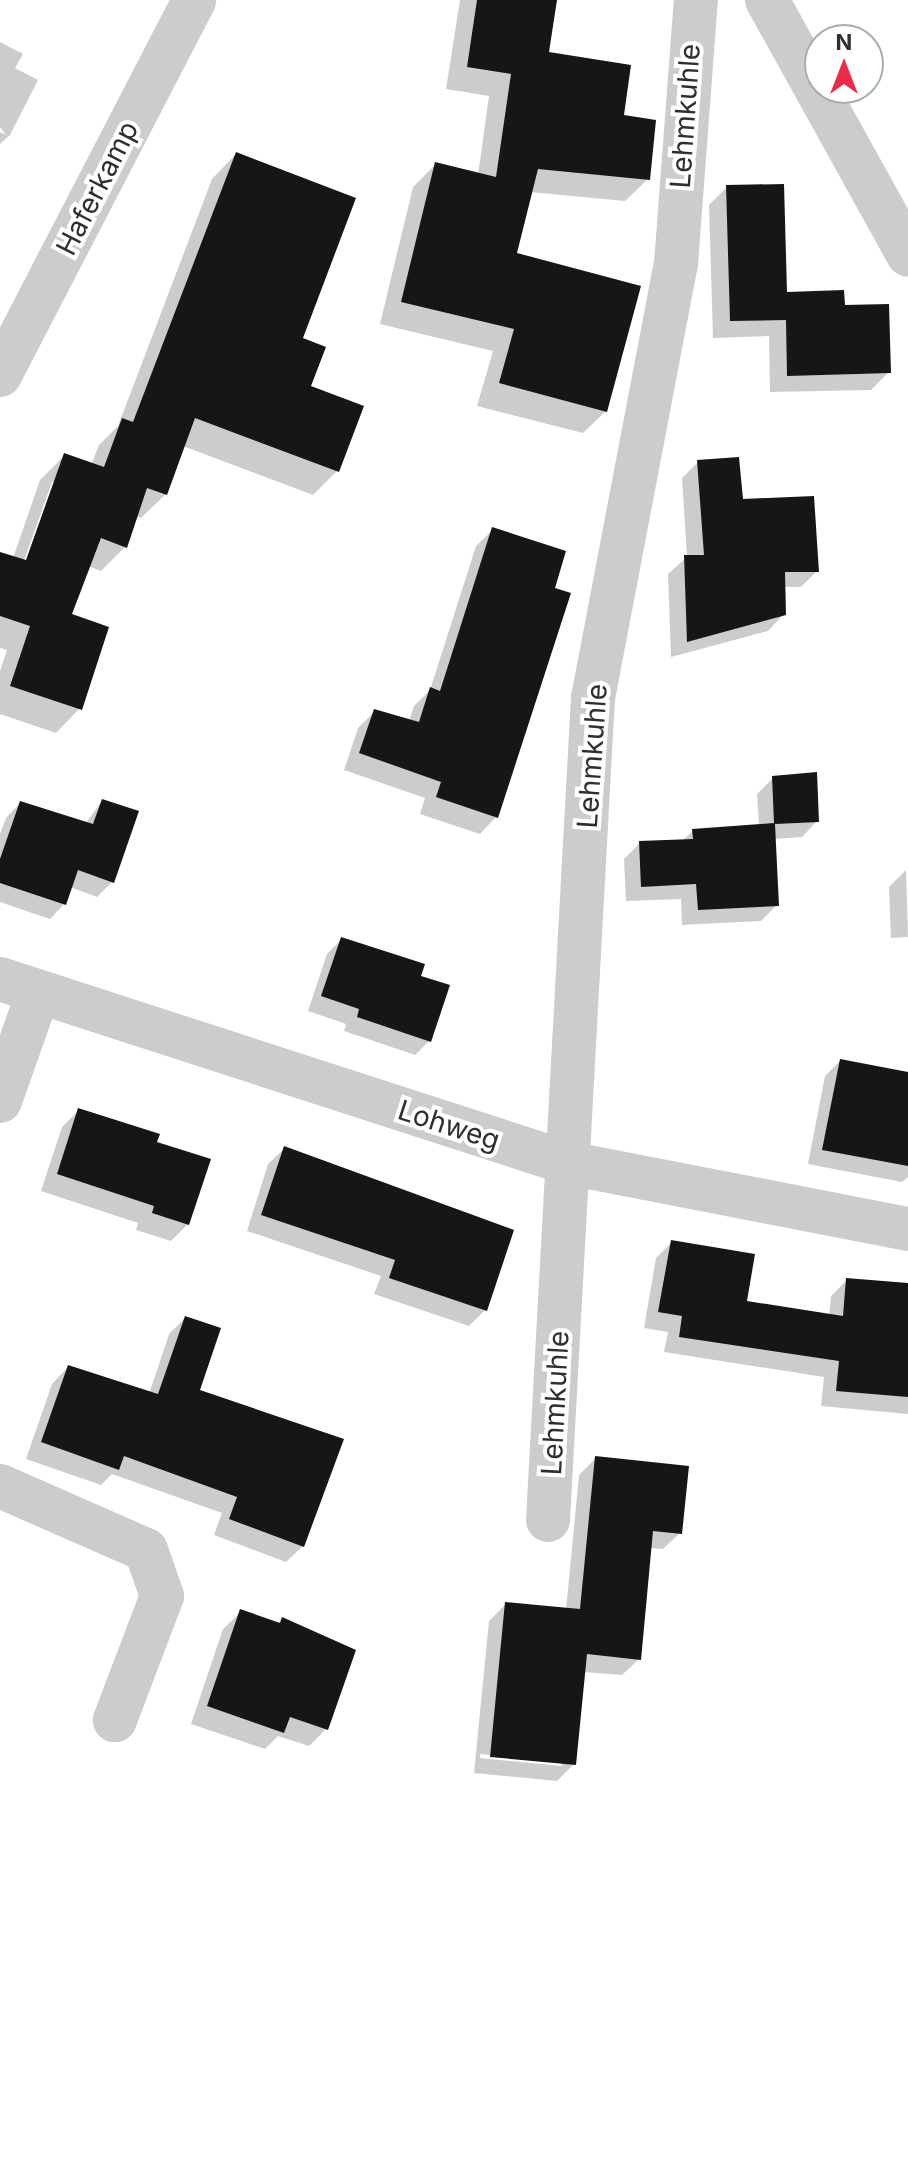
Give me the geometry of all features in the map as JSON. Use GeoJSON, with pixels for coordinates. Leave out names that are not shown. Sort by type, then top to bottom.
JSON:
{"type":"FeatureCollection","features":[{"type":"Feature","properties":{"kind":"street","name":"Haferkamp"},"geometry":{"type":"LineString","coordinates":[[0,375],[194,0]]}},
{"type":"Feature","properties":{"kind":"street","name":"Lehmkuhle"},"geometry":{"type":"LineString","coordinates":[[548,1520],[593,698],[676,264],[696,0]]}},
{"type":"Feature","properties":{"kind":"street"},"geometry":{"type":"LineString","coordinates":[[767,0],[908,254]]}},
{"type":"Feature","properties":{"kind":"street","name":"Lohweg"},"geometry":{"type":"LineString","coordinates":[[19,986],[568,1163],[908,1229]]}},
{"type":"Feature","properties":{"kind":"street"},"geometry":{"type":"LineString","coordinates":[[0,1101],[19,986]]}},
{"type":"Feature","properties":{"kind":"street"},"geometry":{"type":"LineString","coordinates":[[0,1486],[146,1550],[162,1596],[115,1720]]}},
{"type":"Feature","properties":{"kind":"building"},"geometry":{"type":"Polygon","coordinates":[[[477,0],[557,0],[549,52],[631,65],[624,115],[656,120],[650,180],[538,169],[517,253],[641,286],[607,412],[499,383],[514,329],[401,302],[435,162],[496,177],[511,74],[467,67],[477,0]]]}},
{"type":"Feature","properties":{"kind":"building"},"geometry":{"type":"Polygon","coordinates":[[[236,152],[356,198],[303,338],[326,347],[311,386],[364,406],[339,472],[195,418],[167,495],[147,488],[127,548],[101,538],[72,614],[109,627],[82,710],[10,686],[30,626],[0,616],[0,552],[26,560],[64,453],[104,467],[122,418],[133,422],[236,152]]]}},
{"type":"Feature","properties":{"kind":"building"},"geometry":{"type":"Polygon","coordinates":[[[784,184],[787,292],[844,290],[845,305],[889,304],[891,373],[787,376],[786,320],[730,321],[726,185],[784,184]]]}},
{"type":"Feature","properties":{"kind":"building"},"geometry":{"type":"Polygon","coordinates":[[[739,457],[743,499],[814,496],[819,572],[785,572],[786,615],[687,642],[684,555],[704,555],[697,460],[739,457]]]}},
{"type":"Feature","properties":{"kind":"building"},"geometry":{"type":"Polygon","coordinates":[[[492,527],[566,551],[555,588],[571,593],[498,818],[436,797],[441,782],[359,753],[374,709],[419,722],[430,687],[440,691],[492,527]]]}},
{"type":"Feature","properties":{"kind":"building"},"geometry":{"type":"Polygon","coordinates":[[[817,772],[819,822],[775,824],[779,906],[698,910],[696,884],[641,887],[639,841],[693,839],[692,829],[774,823],[772,776],[817,772]]]}},
{"type":"Feature","properties":{"kind":"building"},"geometry":{"type":"Polygon","coordinates":[[[102,799],[139,811],[114,883],[78,870],[66,905],[0,883],[0,859],[20,801],[93,824],[102,799]]]}},
{"type":"Feature","properties":{"kind":"building"},"geometry":{"type":"Polygon","coordinates":[[[341,937],[425,964],[421,976],[450,985],[431,1042],[357,1017],[359,1009],[321,996],[341,937]]]}},
{"type":"Feature","properties":{"kind":"building"},"geometry":{"type":"Polygon","coordinates":[[[840,1059],[908,1072],[908,1166],[822,1150],[840,1059]]]}},
{"type":"Feature","properties":{"kind":"building"},"geometry":{"type":"Polygon","coordinates":[[[78,1108],[160,1134],[157,1142],[211,1159],[189,1225],[152,1213],[154,1206],[57,1174],[78,1108]]]}},
{"type":"Feature","properties":{"kind":"building"},"geometry":{"type":"Polygon","coordinates":[[[284,1146],[514,1230],[487,1311],[389,1278],[395,1260],[261,1215],[284,1146]]]}},
{"type":"Feature","properties":{"kind":"building"},"geometry":{"type":"Polygon","coordinates":[[[671,1240],[755,1254],[747,1301],[843,1316],[846,1278],[908,1283],[908,1397],[836,1391],[839,1361],[679,1337],[682,1316],[658,1312],[671,1240]]]}},
{"type":"Feature","properties":{"kind":"building"},"geometry":{"type":"Polygon","coordinates":[[[185,1316],[221,1328],[200,1390],[344,1439],[304,1547],[229,1519],[237,1497],[124,1456],[119,1470],[41,1442],[68,1365],[158,1394],[185,1316]]]}},
{"type":"Feature","properties":{"kind":"building"},"geometry":{"type":"Polygon","coordinates":[[[595,1456],[689,1466],[682,1534],[653,1531],[641,1660],[587,1654],[576,1765],[490,1757],[505,1602],[580,1609],[595,1456]]]}},
{"type":"Feature","properties":{"kind":"building"},"geometry":{"type":"Polygon","coordinates":[[[240,1609],[280,1623],[282,1617],[356,1650],[328,1730],[290,1717],[284,1733],[207,1706],[240,1609]]]}}]}
